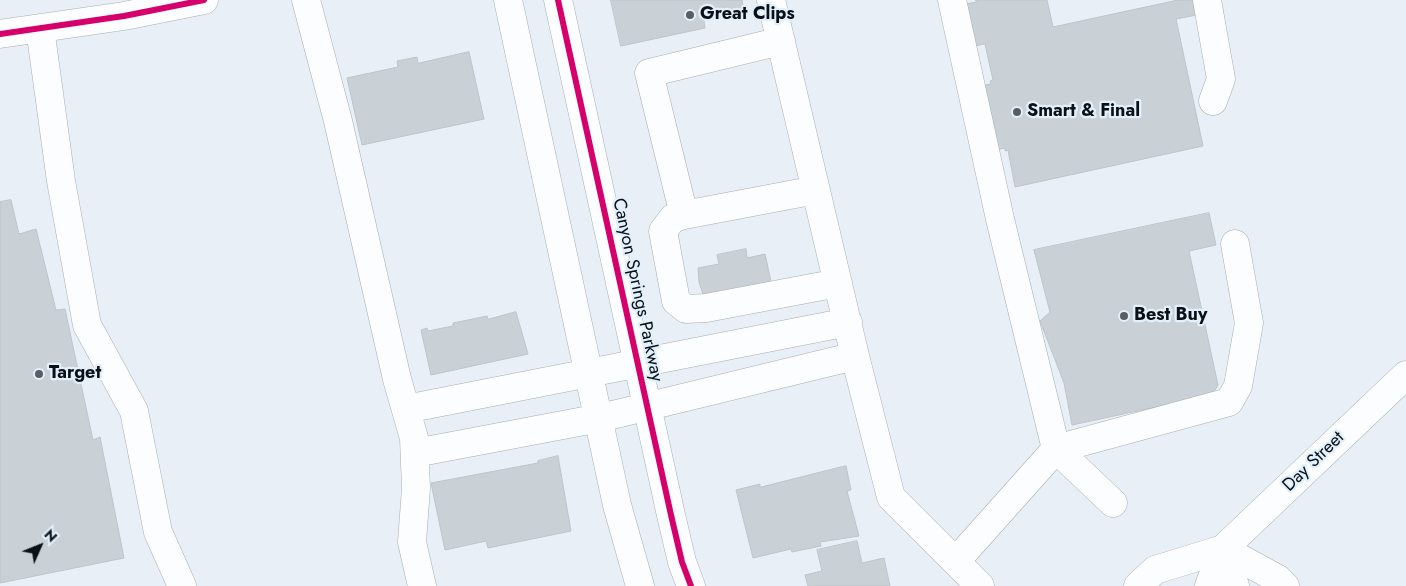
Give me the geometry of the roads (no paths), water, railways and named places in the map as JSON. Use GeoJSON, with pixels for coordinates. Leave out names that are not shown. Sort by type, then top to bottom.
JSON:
{"type":"FeatureCollection","features":[{"type":"Feature","properties":{"kind":"main road"},"geometry":{"type":"LineString","coordinates":[[0,34],[124,16],[204,0]]}},
{"type":"Feature","properties":{"kind":"main road"},"geometry":{"type":"LineString","coordinates":[[306,0],[338,121],[414,438],[416,488],[412,542],[422,586]]}},
{"type":"Feature","properties":{"kind":"main road"},"geometry":{"type":"LineString","coordinates":[[508,0],[600,418],[617,505],[640,586]]}},
{"type":"Feature","properties":{"kind":"main road","name":"Canyon Springs Parkway"},"geometry":{"type":"LineString","coordinates":[[558,0],[646,407],[682,562],[691,586]]}},
{"type":"Feature","properties":{"kind":"main road"},"geometry":{"type":"LineString","coordinates":[[771,0],[855,356],[891,497],[980,586]]}},
{"type":"Feature","properties":{"kind":"main road"},"geometry":{"type":"LineString","coordinates":[[952,0],[1000,219],[1056,449],[1113,503]]}},
{"type":"Feature","properties":{"kind":"main road"},"geometry":{"type":"LineString","coordinates":[[1207,0],[1221,79],[1213,102]]}},
{"type":"Feature","properties":{"kind":"main road"},"geometry":{"type":"LineString","coordinates":[[40,28],[60,172],[87,325],[134,411],[158,532],[182,586]]}},
{"type":"Feature","properties":{"kind":"main road"},"geometry":{"type":"LineString","coordinates":[[684,215],[649,73],[781,41]]}},
{"type":"Feature","properties":{"kind":"main road"},"geometry":{"type":"LineString","coordinates":[[816,190],[673,218],[663,232],[676,301],[686,309],[706,308],[838,282]]}},
{"type":"Feature","properties":{"kind":"main road"},"geometry":{"type":"LineString","coordinates":[[956,561],[1056,449],[1229,402],[1238,386],[1249,323],[1235,244]]}},
{"type":"Feature","properties":{"kind":"main road"},"geometry":{"type":"LineString","coordinates":[[406,408],[848,322]]}},
{"type":"Feature","properties":{"kind":"main road"},"geometry":{"type":"LineString","coordinates":[[415,453],[600,418],[855,356]]}},
{"type":"Feature","properties":{"kind":"main road","name":"Day Street"},"geometry":{"type":"LineString","coordinates":[[1209,586],[1223,549],[1406,375]]}},
{"type":"Feature","properties":{"kind":"main road"},"geometry":{"type":"LineString","coordinates":[[1223,549],[1235,586]]}},
{"type":"Feature","properties":{"kind":"main road"},"geometry":{"type":"LineString","coordinates":[[1223,549],[1278,579],[1285,586]]}},
{"type":"Feature","properties":{"kind":"main road","name":"Day Street"},"geometry":{"type":"LineString","coordinates":[[1138,586],[1155,570],[1223,549]]}},
{"type":"Feature","properties":{"kind":"place","name":"Great Clips"},"geometry":{"type":"Point","coordinates":[690,15]}},
{"type":"Feature","properties":{"kind":"place","name":"Smart & Final"},"geometry":{"type":"Point","coordinates":[1017,112]}},
{"type":"Feature","properties":{"kind":"place","name":"Best Buy"},"geometry":{"type":"Point","coordinates":[1124,316]}},
{"type":"Feature","properties":{"kind":"place","name":"Target"},"geometry":{"type":"Point","coordinates":[39,374]}}]}
